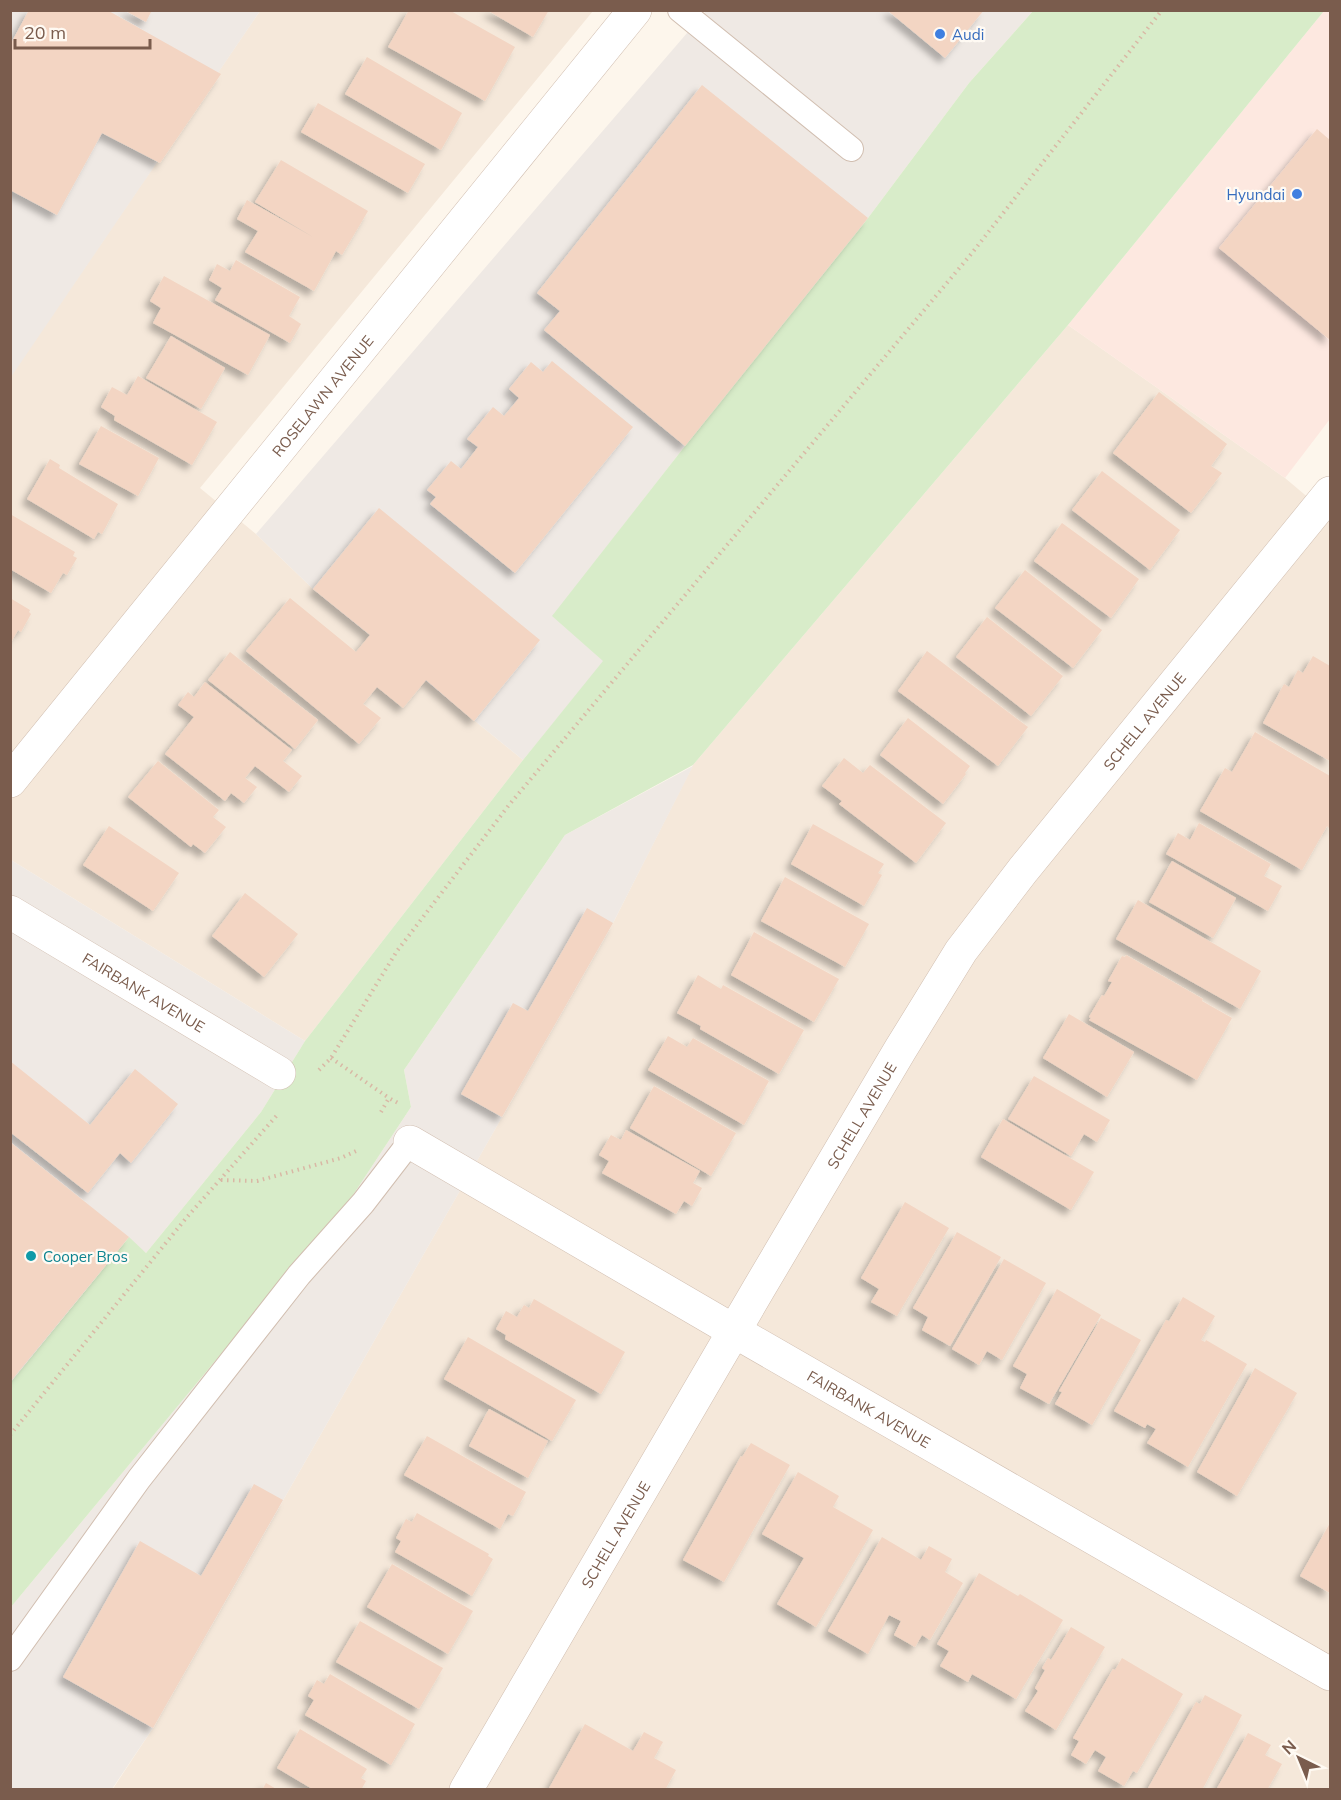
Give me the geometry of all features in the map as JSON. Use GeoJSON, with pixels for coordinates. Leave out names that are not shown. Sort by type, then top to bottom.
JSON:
{"type":"FeatureCollection","features":[{"type":"Feature","properties":{"kind":"street","name":"ROSELAWN AVENUE"},"geometry":{"type":"LineString","coordinates":[[10,781],[635,10]]}},
{"type":"Feature","properties":{"kind":"street","name":"SCHELL AVENUE"},"geometry":{"type":"LineString","coordinates":[[466,1790],[734,1331],[961,951],[1023,870],[1330,493]]}},
{"type":"Feature","properties":{"kind":"street","name":"FAIRBANK AVENUE"},"geometry":{"type":"LineString","coordinates":[[10,912],[279,1073]]}},
{"type":"Feature","properties":{"kind":"street","name":"FAIRBANK AVENUE"},"geometry":{"type":"LineString","coordinates":[[410,1142],[1330,1674]]}},
{"type":"Feature","properties":{"kind":"lane"},"geometry":{"type":"LineString","coordinates":[[680,10],[851,149]]}},
{"type":"Feature","properties":{"kind":"lane"},"geometry":{"type":"LineString","coordinates":[[10,1659],[139,1479],[299,1275],[363,1203],[410,1142]]}},
{"type":"Feature","properties":{"kind":"path"},"geometry":{"type":"LineString","coordinates":[[315,1074],[331,1058],[397,951],[509,805],[972,253],[1162,10]]}},
{"type":"Feature","properties":{"kind":"path"},"geometry":{"type":"LineString","coordinates":[[331,1058],[400,1104],[410,1142]]}},
{"type":"Feature","properties":{"kind":"path"},"geometry":{"type":"LineString","coordinates":[[379,1115],[389,1098]]}},
{"type":"Feature","properties":{"kind":"path"},"geometry":{"type":"LineString","coordinates":[[10,1434],[187,1217],[283,1108]]}},
{"type":"Feature","properties":{"kind":"path"},"geometry":{"type":"LineString","coordinates":[[220,1180],[257,1181],[341,1158],[357,1150]]}},
{"type":"Feature","properties":{"kind":"shaded area"},"geometry":{"type":"Polygon","coordinates":[[[11,11],[260,11],[11,377],[11,11]]]}},
{"type":"Feature","properties":{"kind":"shaded area"},"geometry":{"type":"Polygon","coordinates":[[[260,11],[593,11],[200,488],[256,534],[313,589],[523,760],[305,1041],[11,860],[10,377],[260,11]]]}},
{"type":"Feature","properties":{"kind":"shaded area"},"geometry":{"type":"Polygon","coordinates":[[[706,11],[1033,11],[969,83],[868,218],[685,446],[553,616],[604,661],[523,760],[313,589],[256,534],[706,11]]]}},
{"type":"Feature","properties":{"kind":"shaded area"},"geometry":{"type":"Polygon","coordinates":[[[1324,11],[1330,11],[1330,419],[1285,478],[1068,325],[1324,11]]]}},
{"type":"Feature","properties":{"kind":"shaded area"},"geometry":{"type":"Polygon","coordinates":[[[1068,325],[1285,478],[1330,516],[1330,1789],[112,1790],[153,1728],[613,923],[693,765],[1068,325]]]}},
{"type":"Feature","properties":{"kind":"shaded area"},"geometry":{"type":"Polygon","coordinates":[[[693,766],[613,923],[153,1728],[112,1789],[11,1790],[11,1607],[353,1195],[411,1107],[404,1070],[565,835],[693,766]]]}},
{"type":"Feature","properties":{"kind":"shaded area"},"geometry":{"type":"Polygon","coordinates":[[[11,860],[305,1041],[261,1112],[146,1253],[128,1238],[11,1382],[11,860]]]}},
{"type":"Feature","properties":{"kind":"green space"},"geometry":{"type":"Polygon","coordinates":[[[1033,11],[1324,11],[1068,325],[693,765],[565,835],[404,1070],[411,1107],[353,1195],[11,1607],[11,1382],[129,1237],[146,1253],[261,1112],[305,1041],[523,760],[603,661],[552,616],[868,218],[969,83],[1033,11]]]}},
{"type":"Feature","properties":{"kind":"building"},"geometry":{"type":"Polygon","coordinates":[[[29,10],[107,10],[221,74],[160,163],[102,133],[57,215],[10,190],[10,45],[29,10]]]}},
{"type":"Feature","properties":{"kind":"building"},"geometry":{"type":"Polygon","coordinates":[[[124,10],[152,10],[146,22],[124,10]]]}},
{"type":"Feature","properties":{"kind":"building"},"geometry":{"type":"Polygon","coordinates":[[[409,10],[449,10],[515,47],[485,101],[388,47],[409,10]]]}},
{"type":"Feature","properties":{"kind":"building"},"geometry":{"type":"Polygon","coordinates":[[[487,10],[549,10],[533,37],[487,10]]]}},
{"type":"Feature","properties":{"kind":"building","name":"Audi"},"geometry":{"type":"Polygon","coordinates":[[[887,10],[984,10],[945,58],[887,10]]]}},
{"type":"Feature","properties":{"kind":"building"},"geometry":{"type":"Polygon","coordinates":[[[367,57],[462,113],[441,150],[345,94],[367,57]]]}},
{"type":"Feature","properties":{"kind":"building"},"geometry":{"type":"Polygon","coordinates":[[[702,85],[868,218],[685,446],[544,330],[560,311],[537,293],[702,85]]]}},
{"type":"Feature","properties":{"kind":"building"},"geometry":{"type":"Polygon","coordinates":[[[318,103],[425,164],[408,193],[301,132],[318,103]]]}},
{"type":"Feature","properties":{"kind":"building","name":"Hyundai"},"geometry":{"type":"Polygon","coordinates":[[[1317,129],[1330,140],[1330,340],[1219,248],[1317,129]]]}},
{"type":"Feature","properties":{"kind":"building"},"geometry":{"type":"Polygon","coordinates":[[[281,160],[368,211],[342,255],[336,251],[314,291],[245,252],[258,231],[237,219],[247,200],[313,237],[255,202],[281,160]]]}},
{"type":"Feature","properties":{"kind":"building"},"geometry":{"type":"Polygon","coordinates":[[[236,260],[300,297],[289,316],[301,324],[290,343],[215,300],[222,288],[209,280],[217,264],[230,271],[236,260]]]}},
{"type":"Feature","properties":{"kind":"building"},"geometry":{"type":"Polygon","coordinates":[[[164,276],[270,335],[248,375],[153,323],[161,308],[150,301],[164,276]]]}},
{"type":"Feature","properties":{"kind":"building"},"geometry":{"type":"Polygon","coordinates":[[[171,336],[225,368],[201,409],[146,378],[171,336]]]}},
{"type":"Feature","properties":{"kind":"building"},"geometry":{"type":"Polygon","coordinates":[[[552,361],[633,427],[515,573],[430,504],[436,497],[427,490],[451,461],[461,469],[478,447],[467,439],[493,407],[504,416],[519,398],[509,389],[531,362],[543,372],[552,361]]]}},
{"type":"Feature","properties":{"kind":"building"},"geometry":{"type":"Polygon","coordinates":[[[138,376],[217,422],[192,465],[114,420],[115,416],[101,407],[112,387],[127,395],[138,376]]]}},
{"type":"Feature","properties":{"kind":"building"},"geometry":{"type":"Polygon","coordinates":[[[1159,392],[1227,444],[1211,466],[1222,473],[1191,513],[1113,453],[1159,392]]]}},
{"type":"Feature","properties":{"kind":"building"},"geometry":{"type":"Polygon","coordinates":[[[101,426],[159,458],[138,496],[79,464],[101,426]]]}},
{"type":"Feature","properties":{"kind":"building"},"geometry":{"type":"Polygon","coordinates":[[[50,459],[60,465],[59,468],[118,504],[102,534],[98,532],[94,539],[27,499],[50,459]]]}},
{"type":"Feature","properties":{"kind":"building"},"geometry":{"type":"Polygon","coordinates":[[[1102,471],[1180,530],[1150,570],[1072,510],[1102,471]]]}},
{"type":"Feature","properties":{"kind":"building"},"geometry":{"type":"Polygon","coordinates":[[[379,508],[540,640],[474,721],[426,680],[403,708],[377,687],[363,704],[381,718],[359,744],[246,651],[290,598],[356,652],[370,635],[313,589],[379,508]]]}},
{"type":"Feature","properties":{"kind":"building"},"geometry":{"type":"Polygon","coordinates":[[[10,514],[75,552],[73,556],[77,558],[67,575],[63,573],[51,593],[10,569],[10,514]]]}},
{"type":"Feature","properties":{"kind":"building"},"geometry":{"type":"Polygon","coordinates":[[[1062,523],[1139,579],[1111,618],[1034,561],[1062,523]]]}},
{"type":"Feature","properties":{"kind":"building"},"geometry":{"type":"Polygon","coordinates":[[[1025,570],[1102,630],[1073,668],[995,608],[1025,570]]]}},
{"type":"Feature","properties":{"kind":"building"},"geometry":{"type":"Polygon","coordinates":[[[10,598],[30,610],[31,614],[21,632],[18,630],[10,644],[10,598]]]}},
{"type":"Feature","properties":{"kind":"building"},"geometry":{"type":"Polygon","coordinates":[[[987,617],[1063,676],[1031,716],[956,657],[987,617]]]}},
{"type":"Feature","properties":{"kind":"building"},"geometry":{"type":"Polygon","coordinates":[[[927,651],[1028,727],[998,766],[898,691],[927,651]]]}},
{"type":"Feature","properties":{"kind":"building"},"geometry":{"type":"Polygon","coordinates":[[[230,652],[318,720],[295,749],[208,680],[230,652]]]}},
{"type":"Feature","properties":{"kind":"building"},"geometry":{"type":"Polygon","coordinates":[[[1313,656],[1330,666],[1330,761],[1263,723],[1284,684],[1289,687],[1298,670],[1303,673],[1313,656]]]}},
{"type":"Feature","properties":{"kind":"building"},"geometry":{"type":"Polygon","coordinates":[[[205,682],[292,750],[283,761],[302,776],[289,792],[255,766],[245,778],[257,787],[244,803],[231,793],[225,801],[165,754],[194,717],[178,705],[188,692],[194,697],[205,682]]]}},
{"type":"Feature","properties":{"kind":"building"},"geometry":{"type":"Polygon","coordinates":[[[908,718],[970,766],[943,804],[880,755],[908,718]]]}},
{"type":"Feature","properties":{"kind":"building"},"geometry":{"type":"Polygon","coordinates":[[[1255,732],[1330,776],[1330,829],[1327,826],[1302,870],[1200,811],[1225,768],[1232,772],[1255,732]]]}},
{"type":"Feature","properties":{"kind":"building"},"geometry":{"type":"Polygon","coordinates":[[[844,758],[863,773],[870,765],[946,823],[916,863],[839,804],[842,801],[822,786],[844,758]]]}},
{"type":"Feature","properties":{"kind":"building"},"geometry":{"type":"Polygon","coordinates":[[[158,761],[219,810],[213,817],[226,827],[205,853],[193,844],[191,847],[128,797],[158,761]]]}},
{"type":"Feature","properties":{"kind":"building"},"geometry":{"type":"Polygon","coordinates":[[[1199,823],[1271,864],[1264,876],[1282,886],[1268,911],[1166,854],[1178,833],[1190,840],[1199,823]]]}},
{"type":"Feature","properties":{"kind":"building"},"geometry":{"type":"Polygon","coordinates":[[[813,824],[884,864],[878,873],[882,875],[864,906],[791,864],[813,824]]]}},
{"type":"Feature","properties":{"kind":"building"},"geometry":{"type":"Polygon","coordinates":[[[109,826],[179,873],[153,911],[83,865],[109,826]]]}},
{"type":"Feature","properties":{"kind":"building"},"geometry":{"type":"Polygon","coordinates":[[[1172,861],[1236,898],[1213,938],[1149,902],[1172,861]]]}},
{"type":"Feature","properties":{"kind":"building"},"geometry":{"type":"Polygon","coordinates":[[[785,877],[869,924],[845,967],[761,921],[785,877]]]}},
{"type":"Feature","properties":{"kind":"building"},"geometry":{"type":"Polygon","coordinates":[[[245,893],[298,934],[264,977],[212,936],[245,893]]]}},
{"type":"Feature","properties":{"kind":"building"},"geometry":{"type":"Polygon","coordinates":[[[1138,900],[1261,971],[1240,1009],[1116,939],[1138,900]]]}},
{"type":"Feature","properties":{"kind":"building"},"geometry":{"type":"Polygon","coordinates":[[[587,908],[613,923],[502,1117],[461,1094],[513,1003],[528,1011],[587,908]]]}},
{"type":"Feature","properties":{"kind":"building"},"geometry":{"type":"Polygon","coordinates":[[[754,932],[839,979],[814,1022],[731,975],[754,932]]]}},
{"type":"Feature","properties":{"kind":"building"},"geometry":{"type":"Polygon","coordinates":[[[1126,955],[1232,1018],[1197,1080],[1089,1020],[1102,995],[1104,996],[1112,982],[1108,981],[1122,956],[1126,955]]]}},
{"type":"Feature","properties":{"kind":"building"},"geometry":{"type":"Polygon","coordinates":[[[698,975],[721,989],[723,985],[804,1030],[779,1074],[700,1029],[701,1026],[677,1013],[698,975]]]}},
{"type":"Feature","properties":{"kind":"building"},"geometry":{"type":"Polygon","coordinates":[[[1069,1014],[1134,1052],[1107,1097],[1043,1058],[1069,1014]]]}},
{"type":"Feature","properties":{"kind":"building"},"geometry":{"type":"Polygon","coordinates":[[[668,1036],[687,1047],[693,1038],[769,1081],[744,1125],[648,1070],[668,1036]]]}},
{"type":"Feature","properties":{"kind":"building"},"geometry":{"type":"Polygon","coordinates":[[[10,1061],[90,1125],[135,1069],[178,1104],[131,1163],[120,1153],[88,1193],[10,1132],[10,1061]]]}},
{"type":"Feature","properties":{"kind":"building"},"geometry":{"type":"Polygon","coordinates":[[[1034,1076],[1110,1120],[1097,1142],[1084,1134],[1071,1156],[1008,1119],[1034,1076]]]}},
{"type":"Feature","properties":{"kind":"building"},"geometry":{"type":"Polygon","coordinates":[[[654,1086],[736,1133],[711,1176],[630,1128],[654,1086]]]}},
{"type":"Feature","properties":{"kind":"building"},"geometry":{"type":"Polygon","coordinates":[[[1003,1119],[1094,1172],[1071,1210],[981,1157],[1003,1119]]]}},
{"type":"Feature","properties":{"kind":"building"},"geometry":{"type":"Polygon","coordinates":[[[626,1130],[700,1171],[693,1183],[702,1188],[692,1206],[684,1201],[676,1214],[602,1173],[609,1161],[599,1155],[611,1135],[621,1140],[626,1130]]]}},
{"type":"Feature","properties":{"kind":"building"},"geometry":{"type":"Polygon","coordinates":[[[10,1142],[129,1237],[10,1382],[10,1142]]]}},
{"type":"Feature","properties":{"kind":"building"},"geometry":{"type":"Polygon","coordinates":[[[905,1202],[949,1228],[897,1316],[871,1302],[879,1289],[861,1278],[905,1202]]]}},
{"type":"Feature","properties":{"kind":"building"},"geometry":{"type":"Polygon","coordinates":[[[957,1232],[1001,1257],[950,1346],[922,1330],[928,1317],[913,1308],[957,1232]]]}},
{"type":"Feature","properties":{"kind":"building"},"geometry":{"type":"Polygon","coordinates":[[[1004,1259],[1046,1283],[1002,1360],[987,1351],[979,1365],[952,1349],[1004,1259]]]}},
{"type":"Feature","properties":{"kind":"building"},"geometry":{"type":"Polygon","coordinates":[[[1057,1289],[1101,1315],[1049,1404],[1020,1388],[1027,1374],[1013,1366],[1057,1289]]]}},
{"type":"Feature","properties":{"kind":"building"},"geometry":{"type":"Polygon","coordinates":[[[1183,1297],[1215,1316],[1201,1340],[1205,1342],[1206,1340],[1247,1364],[1188,1467],[1147,1443],[1156,1429],[1147,1424],[1145,1428],[1114,1411],[1166,1320],[1169,1321],[1183,1297]]]}},
{"type":"Feature","properties":{"kind":"building"},"geometry":{"type":"Polygon","coordinates":[[[534,1299],[625,1352],[601,1394],[505,1339],[506,1335],[496,1329],[506,1311],[517,1317],[524,1305],[529,1308],[534,1299]]]}},
{"type":"Feature","properties":{"kind":"building"},"geometry":{"type":"Polygon","coordinates":[[[1101,1318],[1141,1340],[1092,1425],[1055,1404],[1062,1392],[1059,1391],[1101,1318]]]}},
{"type":"Feature","properties":{"kind":"building"},"geometry":{"type":"Polygon","coordinates":[[[468,1337],[576,1400],[552,1441],[444,1379],[468,1337]]]}},
{"type":"Feature","properties":{"kind":"building"},"geometry":{"type":"Polygon","coordinates":[[[1255,1368],[1297,1393],[1237,1496],[1197,1472],[1255,1368]]]}},
{"type":"Feature","properties":{"kind":"building"},"geometry":{"type":"Polygon","coordinates":[[[489,1409],[548,1441],[528,1478],[469,1446],[489,1409]]]}},
{"type":"Feature","properties":{"kind":"building"},"geometry":{"type":"Polygon","coordinates":[[[427,1436],[526,1492],[513,1516],[508,1514],[500,1529],[404,1475],[427,1436]]]}},
{"type":"Feature","properties":{"kind":"building"},"geometry":{"type":"Polygon","coordinates":[[[751,1443],[790,1465],[724,1582],[683,1560],[741,1456],[751,1443]]]}},
{"type":"Feature","properties":{"kind":"building"},"geometry":{"type":"Polygon","coordinates":[[[798,1472],[839,1496],[833,1507],[873,1530],[816,1627],[777,1604],[804,1558],[762,1534],[798,1472]]]}},
{"type":"Feature","properties":{"kind":"building"},"geometry":{"type":"Polygon","coordinates":[[[254,1484],[283,1500],[153,1728],[63,1677],[140,1541],[201,1576],[254,1484]]]}},
{"type":"Feature","properties":{"kind":"building"},"geometry":{"type":"Polygon","coordinates":[[[417,1513],[489,1554],[488,1556],[493,1559],[472,1596],[395,1552],[401,1541],[396,1538],[406,1519],[412,1522],[417,1513]]]}},
{"type":"Feature","properties":{"kind":"building"},"geometry":{"type":"Polygon","coordinates":[[[1330,1523],[1330,1593],[1300,1576],[1330,1523]]]}},
{"type":"Feature","properties":{"kind":"building"},"geometry":{"type":"Polygon","coordinates":[[[882,1537],[921,1560],[929,1546],[952,1559],[945,1572],[963,1583],[930,1640],[922,1635],[915,1647],[894,1635],[901,1621],[889,1615],[868,1654],[828,1631],[882,1537]]]}},
{"type":"Feature","properties":{"kind":"building"},"geometry":{"type":"Polygon","coordinates":[[[392,1564],[473,1611],[448,1654],[367,1607],[392,1564]]]}},
{"type":"Feature","properties":{"kind":"building"},"geometry":{"type":"Polygon","coordinates":[[[979,1573],[1063,1620],[1016,1699],[972,1674],[968,1682],[940,1666],[949,1651],[937,1644],[979,1573]]]}},
{"type":"Feature","properties":{"kind":"building"},"geometry":{"type":"Polygon","coordinates":[[[360,1621],[443,1668],[419,1709],[336,1662],[360,1621]]]}},
{"type":"Feature","properties":{"kind":"building"},"geometry":{"type":"Polygon","coordinates":[[[1071,1627],[1105,1647],[1056,1730],[1025,1711],[1038,1691],[1035,1688],[1045,1670],[1042,1668],[1048,1658],[1051,1660],[1071,1627]]]}},
{"type":"Feature","properties":{"kind":"building"},"geometry":{"type":"Polygon","coordinates":[[[1122,1658],[1183,1694],[1137,1773],[1133,1771],[1124,1786],[1098,1771],[1106,1757],[1095,1750],[1086,1764],[1071,1755],[1079,1741],[1073,1738],[1113,1669],[1115,1670],[1122,1658]]]}},
{"type":"Feature","properties":{"kind":"building"},"geometry":{"type":"Polygon","coordinates":[[[330,1674],[415,1724],[391,1765],[305,1715],[314,1700],[308,1696],[317,1680],[324,1684],[330,1674]]]}},
{"type":"Feature","properties":{"kind":"building"},"geometry":{"type":"Polygon","coordinates":[[[1205,1695],[1242,1715],[1202,1790],[1147,1790],[1196,1702],[1200,1704],[1205,1695]]]}},
{"type":"Feature","properties":{"kind":"building"},"geometry":{"type":"Polygon","coordinates":[[[585,1724],[633,1751],[644,1732],[663,1742],[654,1758],[676,1770],[665,1790],[548,1790],[585,1724]]]}},
{"type":"Feature","properties":{"kind":"building"},"geometry":{"type":"Polygon","coordinates":[[[300,1729],[367,1769],[361,1778],[366,1781],[361,1790],[314,1790],[277,1768],[300,1729]]]}},
{"type":"Feature","properties":{"kind":"building"},"geometry":{"type":"Polygon","coordinates":[[[1248,1733],[1271,1745],[1265,1755],[1282,1764],[1267,1790],[1216,1790],[1248,1733]]]}},
{"type":"Feature","properties":{"kind":"building"},"geometry":{"type":"Polygon","coordinates":[[[266,1783],[278,1790],[262,1790],[266,1783]]]}},
{"type":"Feature","properties":{"kind":"place","name":"Audi"},"geometry":{"type":"Point","coordinates":[940,34]}},
{"type":"Feature","properties":{"kind":"place","name":"Hyundai"},"geometry":{"type":"Point","coordinates":[1297,194]}},
{"type":"Feature","properties":{"kind":"place","name":"Cooper Bros"},"geometry":{"type":"Point","coordinates":[31,1256]}}]}
